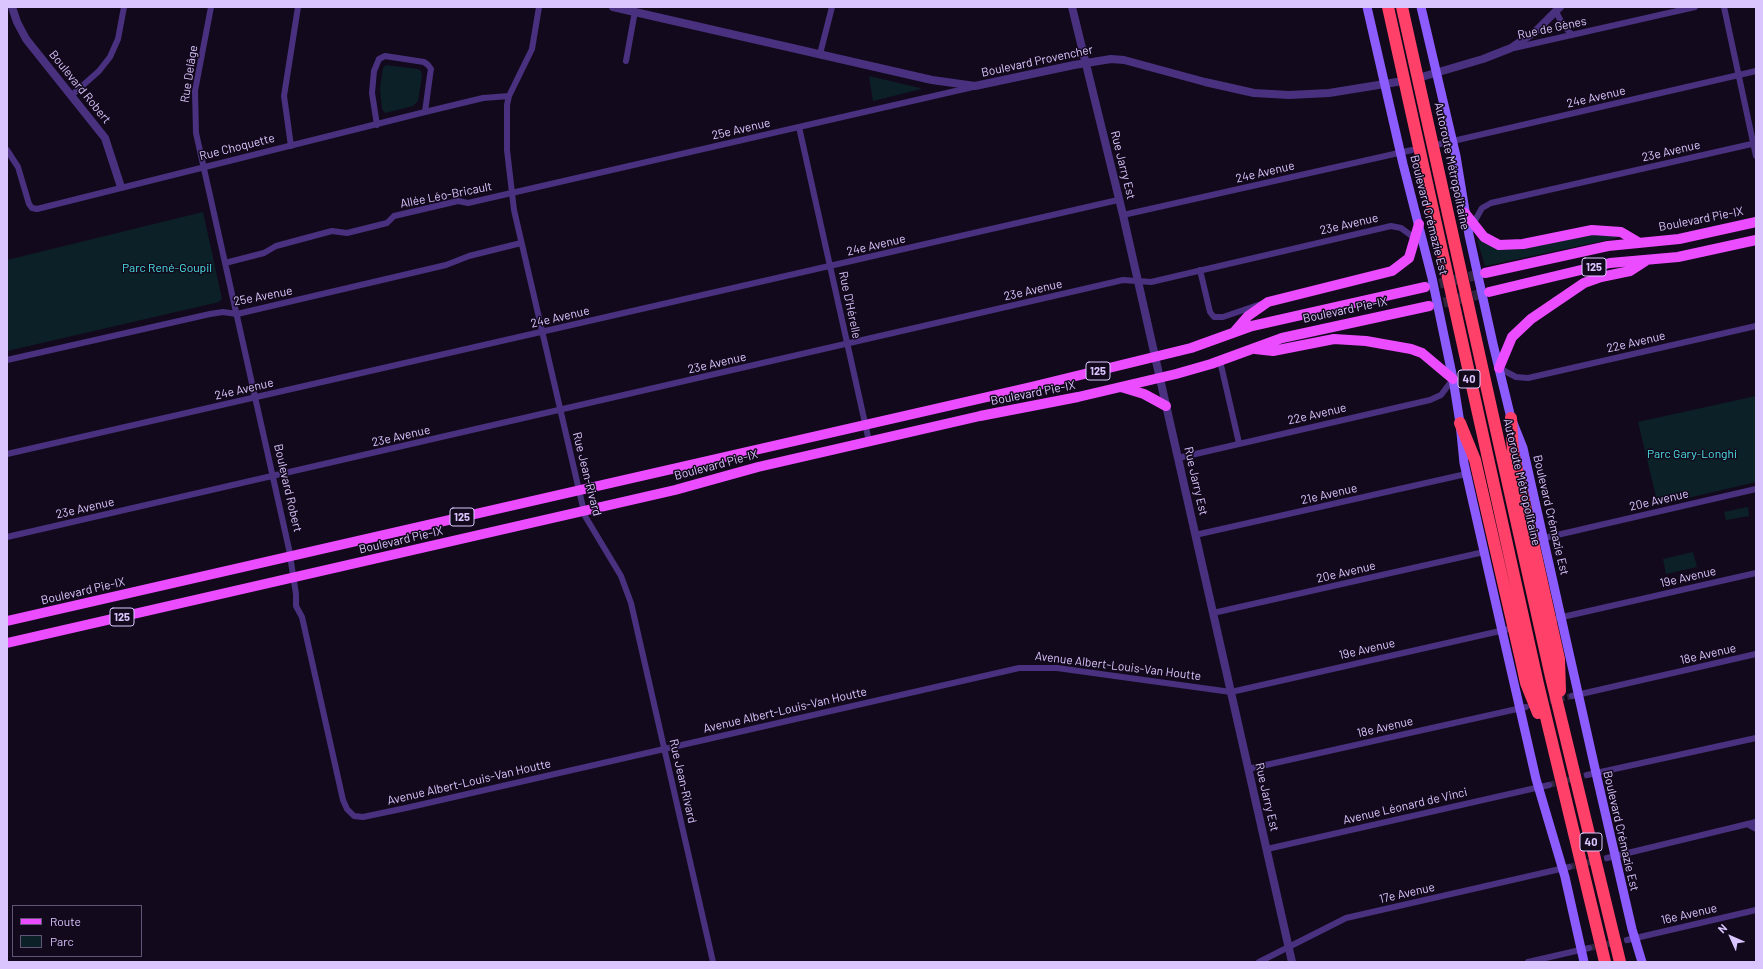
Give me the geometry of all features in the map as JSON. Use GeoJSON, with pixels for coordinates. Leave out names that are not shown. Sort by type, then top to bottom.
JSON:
{"type":"FeatureCollection","features":[{"type":"Feature","properties":{"kind":"highway","name":"40"},"geometry":{"type":"LineString","coordinates":[[1388,7],[1553,751],[1605,962]]}},
{"type":"Feature","properties":{"kind":"highway","name":"Autoroute Métropolitaine"},"geometry":{"type":"LineString","coordinates":[[1402,7],[1562,722],[1620,962]]}},
{"type":"Feature","properties":{"kind":"highway"},"geometry":{"type":"LineString","coordinates":[[1511,418],[1513,452],[1559,659],[1562,722]]}},
{"type":"Feature","properties":{"kind":"highway"},"geometry":{"type":"LineString","coordinates":[[1460,423],[1475,460],[1526,683],[1553,751]]}},
{"type":"Feature","properties":{"kind":"main road","name":"Boulevard Crémazie Est"},"geometry":{"type":"LineString","coordinates":[[1367,7],[1439,310],[1453,379],[1466,474],[1484,552],[1505,629],[1523,708],[1538,787],[1566,868],[1585,949],[1584,962]]}},
{"type":"Feature","properties":{"kind":"main road","name":"Boulevard Crémazie Est"},"geometry":{"type":"LineString","coordinates":[[1421,7],[1452,141],[1469,235],[1483,300],[1511,418],[1523,448],[1544,538],[1558,618],[1576,695],[1591,774],[1631,939],[1642,962]]}},
{"type":"Feature","properties":{"kind":"main road"},"geometry":{"type":"LineString","coordinates":[[1465,213],[1490,242],[1503,246],[1523,244],[1592,230],[1621,232],[1638,242]]}},
{"type":"Feature","properties":{"kind":"main road","name":"Boulevard Pie-IX"},"geometry":{"type":"LineString","coordinates":[[1485,273],[1603,247],[1638,242],[1680,239],[1756,222]]}},
{"type":"Feature","properties":{"kind":"main road"},"geometry":{"type":"LineString","coordinates":[[1236,331],[1248,316],[1268,302],[1392,271],[1409,258],[1419,224]]}},
{"type":"Feature","properties":{"kind":"main road","name":"125"},"geometry":{"type":"LineString","coordinates":[[1489,292],[1610,263],[1678,257],[1756,240]]}},
{"type":"Feature","properties":{"kind":"main road"},"geometry":{"type":"LineString","coordinates":[[1499,368],[1512,337],[1531,319],[1584,283],[1601,277],[1630,271],[1649,259]]}},
{"type":"Feature","properties":{"kind":"main road","name":"Boulevard Pie-IX"},"geometry":{"type":"LineString","coordinates":[[7,621],[1156,357],[1191,348],[1236,331],[1425,287]]}},
{"type":"Feature","properties":{"kind":"main road","name":"Boulevard Pie-IX"},"geometry":{"type":"LineString","coordinates":[[7,643],[675,490],[758,467],[869,441],[1160,378],[1220,361],[1300,334],[1429,306]]}},
{"type":"Feature","properties":{"kind":"main road"},"geometry":{"type":"LineString","coordinates":[[1253,349],[1273,351],[1334,339],[1366,341],[1416,351],[1429,358],[1453,379]]}},
{"type":"Feature","properties":{"kind":"main road"},"geometry":{"type":"LineString","coordinates":[[1122,387],[1144,394],[1166,406]]}},
{"type":"Feature","properties":{"kind":"street"},"geometry":{"type":"LineString","coordinates":[[72,95],[99,71],[110,56],[118,39],[124,7]]}},
{"type":"Feature","properties":{"kind":"street","name":"Rue Delâge"},"geometry":{"type":"LineString","coordinates":[[202,167],[196,133],[195,91],[211,7]]}},
{"type":"Feature","properties":{"kind":"street"},"geometry":{"type":"LineString","coordinates":[[291,146],[284,96],[298,7]]}},
{"type":"Feature","properties":{"kind":"street","name":"Rue Jean-Rivard"},"geometry":{"type":"LineString","coordinates":[[539,7],[532,49],[509,96],[507,141],[511,192],[521,243],[561,410],[583,511],[587,522],[615,566],[627,590],[713,962]]}},
{"type":"Feature","properties":{"kind":"street","name":"Boulevard Provencher"},"geometry":{"type":"LineString","coordinates":[[613,7],[932,80],[975,86],[1111,59],[1124,60],[1205,82],[1254,93],[1290,95],[1329,93],[1396,82]]}},
{"type":"Feature","properties":{"kind":"street"},"geometry":{"type":"LineString","coordinates":[[820,54],[832,7]]}},
{"type":"Feature","properties":{"kind":"street","name":"Rue Jarry Est"},"geometry":{"type":"LineString","coordinates":[[1072,7],[1118,200],[1124,215],[1292,962]]}},
{"type":"Feature","properties":{"kind":"street","name":"Rue de Gènes"},"geometry":{"type":"LineString","coordinates":[[1507,49],[1694,7]]}},
{"type":"Feature","properties":{"kind":"street"},"geometry":{"type":"LineString","coordinates":[[1724,7],[1756,156]]}},
{"type":"Feature","properties":{"kind":"street"},"geometry":{"type":"LineString","coordinates":[[1426,76],[1507,49],[1531,35],[1558,9],[1563,25],[1572,35]]}},
{"type":"Feature","properties":{"kind":"street"},"geometry":{"type":"LineString","coordinates":[[626,61],[635,11]]}},
{"type":"Feature","properties":{"kind":"street","name":"Boulevard Robert"},"geometry":{"type":"LineString","coordinates":[[10,12],[26,39],[105,138],[121,187]]}},
{"type":"Feature","properties":{"kind":"street"},"geometry":{"type":"LineString","coordinates":[[377,125],[372,93],[374,71],[379,59],[385,56],[424,62],[428,65],[430,75],[425,112]]}},
{"type":"Feature","properties":{"kind":"street","name":"24e Avenue"},"geometry":{"type":"LineString","coordinates":[[1440,144],[1756,71]]}},
{"type":"Feature","properties":{"kind":"street","name":"25e Avenue"},"geometry":{"type":"LineString","coordinates":[[511,192],[975,86]]}},
{"type":"Feature","properties":{"kind":"street","name":"Rue Choquette"},"geometry":{"type":"LineString","coordinates":[[7,150],[18,167],[27,198],[32,208],[42,208],[121,187],[483,98],[509,96]]}},
{"type":"Feature","properties":{"kind":"street","name":"Rue D'Hérelle"},"geometry":{"type":"LineString","coordinates":[[799,127],[869,441]]}},
{"type":"Feature","properties":{"kind":"street","name":"23e Avenue"},"geometry":{"type":"LineString","coordinates":[[1469,235],[1482,208],[1491,203],[1754,143]]}},
{"type":"Feature","properties":{"kind":"street","name":"24e Avenue"},"geometry":{"type":"LineString","coordinates":[[1124,215],[1412,150]]}},
{"type":"Feature","properties":{"kind":"street","name":"Boulevard Robert"},"geometry":{"type":"LineString","coordinates":[[202,167],[225,263],[290,556],[292,578],[296,594],[296,606],[302,617],[343,800],[349,812]]}},
{"type":"Feature","properties":{"kind":"street","name":"Allée Léo-Bricault"},"geometry":{"type":"LineString","coordinates":[[225,263],[264,253],[276,246],[332,231],[347,233],[387,223],[394,216],[458,201],[468,203],[511,192]]}},
{"type":"Feature","properties":{"kind":"street","name":"24e Avenue"},"geometry":{"type":"LineString","coordinates":[[7,454],[1118,200]]}},
{"type":"Feature","properties":{"kind":"street","name":"23e Avenue"},"geometry":{"type":"LineString","coordinates":[[7,537],[273,477],[1123,280],[1151,282],[1391,226],[1402,228],[1425,248]]}},
{"type":"Feature","properties":{"kind":"street","name":"25e Avenue"},"geometry":{"type":"LineString","coordinates":[[7,360],[210,314],[223,312],[236,314],[446,265],[469,256],[521,243]]}},
{"type":"Feature","properties":{"kind":"street"},"geometry":{"type":"LineString","coordinates":[[1200,270],[1209,310],[1214,317],[1221,318],[1248,307],[1268,302]]}},
{"type":"Feature","properties":{"kind":"street","name":"22e Avenue"},"geometry":{"type":"LineString","coordinates":[[1499,368],[1516,377],[1528,378],[1756,326]]}},
{"type":"Feature","properties":{"kind":"street"},"geometry":{"type":"LineString","coordinates":[[1220,361],[1239,443]]}},
{"type":"Feature","properties":{"kind":"street","name":"22e Avenue"},"geometry":{"type":"LineString","coordinates":[[1178,458],[1430,400],[1441,395],[1453,379]]}},
{"type":"Feature","properties":{"kind":"street","name":"21e Avenue"},"geometry":{"type":"LineString","coordinates":[[1196,535],[1466,474]]}},
{"type":"Feature","properties":{"kind":"street","name":"20e Avenue"},"geometry":{"type":"LineString","coordinates":[[1544,538],[1756,489]]}},
{"type":"Feature","properties":{"kind":"street","name":"20e Avenue"},"geometry":{"type":"LineString","coordinates":[[1213,613],[1484,552]]}},
{"type":"Feature","properties":{"kind":"street","name":"19e Avenue"},"geometry":{"type":"LineString","coordinates":[[1558,618],[1756,572]]}},
{"type":"Feature","properties":{"kind":"street","name":"19e Avenue"},"geometry":{"type":"LineString","coordinates":[[1231,692],[1505,629]]}},
{"type":"Feature","properties":{"kind":"street","name":"18e Avenue"},"geometry":{"type":"LineString","coordinates":[[1576,695],[1756,654]]}},
{"type":"Feature","properties":{"kind":"street","name":"Avenue Albert-Louis-Van Houtte"},"geometry":{"type":"LineString","coordinates":[[349,812],[357,817],[365,817],[1005,670],[1025,667],[1056,668],[1231,692]]}},
{"type":"Feature","properties":{"kind":"street","name":"18e Avenue"},"geometry":{"type":"LineString","coordinates":[[1248,769],[1523,708]]}},
{"type":"Feature","properties":{"kind":"street"},"geometry":{"type":"LineString","coordinates":[[1591,774],[1756,738]]}},
{"type":"Feature","properties":{"kind":"street","name":"Avenue Léonard de Vinci"},"geometry":{"type":"LineString","coordinates":[[1267,849],[1548,785]]}},
{"type":"Feature","properties":{"kind":"street"},"geometry":{"type":"LineString","coordinates":[[1611,857],[1756,822]]}},
{"type":"Feature","properties":{"kind":"street"},"geometry":{"type":"LineString","coordinates":[[1748,824],[1756,829]]}},
{"type":"Feature","properties":{"kind":"street","name":"17e Avenue"},"geometry":{"type":"LineString","coordinates":[[1259,962],[1346,918],[1566,868]]}},
{"type":"Feature","properties":{"kind":"street","name":"16e Avenue"},"geometry":{"type":"LineString","coordinates":[[1631,939],[1756,910]]}},
{"type":"Feature","properties":{"kind":"street"},"geometry":{"type":"LineString","coordinates":[[1528,962],[1585,949]]}},
{"type":"Feature","properties":{"kind":"green space"},"geometry":{"type":"Polygon","coordinates":[[[386,65],[418,69],[421,71],[422,76],[418,101],[413,106],[385,113],[382,109],[380,89],[383,68],[386,65]]]}},
{"type":"Feature","properties":{"kind":"green space"},"geometry":{"type":"Polygon","coordinates":[[[869,76],[920,88],[921,89],[873,101],[869,76]]]}},
{"type":"Feature","properties":{"kind":"green space","name":"Parc René-Goupil"},"geometry":{"type":"Polygon","coordinates":[[[203,212],[222,299],[219,302],[7,351],[7,260],[203,212]]]}},
{"type":"Feature","properties":{"kind":"green space"},"geometry":{"type":"Polygon","coordinates":[[[1585,234],[1617,236],[1617,238],[1485,266],[1477,239],[1498,249],[1585,234]]]}},
{"type":"Feature","properties":{"kind":"green space","name":"Parc Gary-Longhi"},"geometry":{"type":"Polygon","coordinates":[[[1756,396],[1756,482],[1658,505],[1638,422],[1756,396]]]}},
{"type":"Feature","properties":{"kind":"green space"},"geometry":{"type":"Polygon","coordinates":[[[1748,507],[1749,516],[1726,520],[1724,512],[1748,507]]]}},
{"type":"Feature","properties":{"kind":"green space"},"geometry":{"type":"Polygon","coordinates":[[[1693,552],[1697,567],[1666,574],[1663,559],[1693,552]]]}},
{"type":"Feature","properties":{"kind":"tunnel"},"geometry":{"type":"LineString","coordinates":[[1425,287],[1485,273]]}},
{"type":"Feature","properties":{"kind":"tunnel"},"geometry":{"type":"LineString","coordinates":[[1429,306],[1489,292]]}},
{"type":"Feature","properties":{"kind":"tunnel"},"geometry":{"type":"LineString","coordinates":[[1541,703],[1572,696]]}},
{"type":"Feature","properties":{"kind":"tunnel"},"geometry":{"type":"LineString","coordinates":[[1549,785],[1587,775]]}},
{"type":"Feature","properties":{"kind":"tunnel"},"geometry":{"type":"LineString","coordinates":[[1569,867],[1607,858]]}},
{"type":"Feature","properties":{"kind":"tunnel"},"geometry":{"type":"LineString","coordinates":[[1589,948],[1627,940]]}}]}
